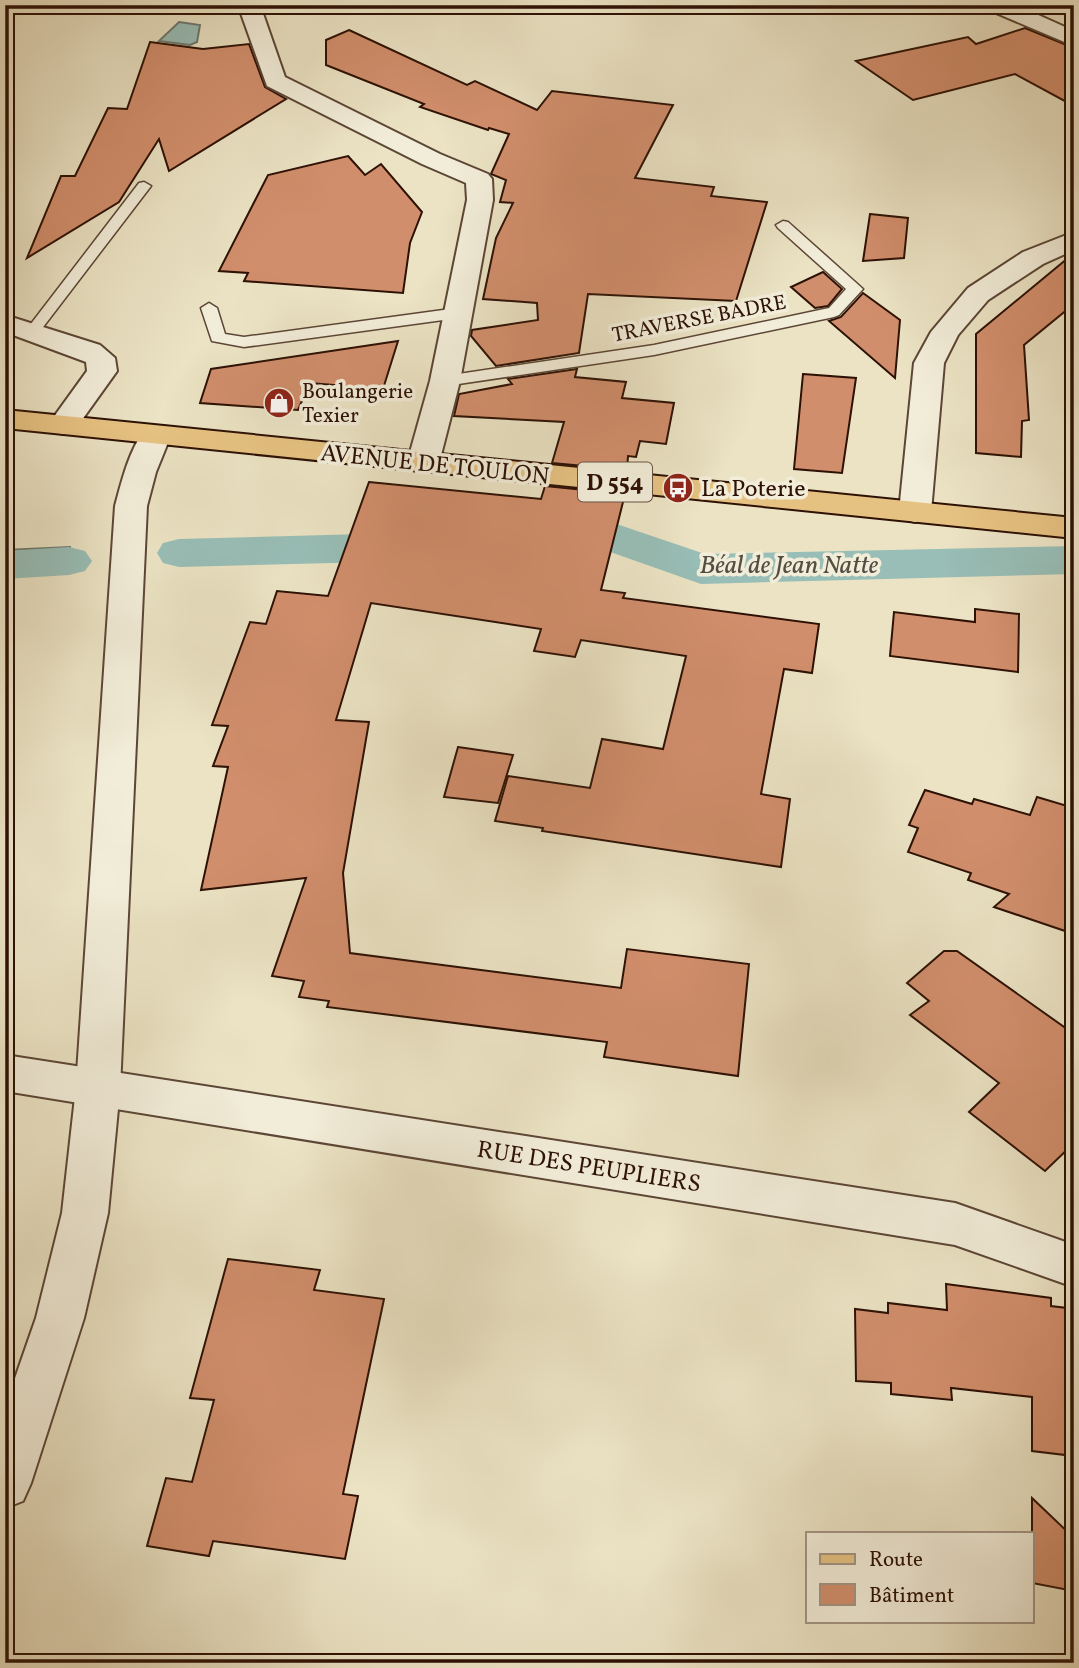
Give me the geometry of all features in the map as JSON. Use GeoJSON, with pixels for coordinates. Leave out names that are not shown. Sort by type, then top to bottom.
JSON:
{"type":"FeatureCollection","features":[{"type":"Feature","properties":{"kind":"main road","name":"AVENUE DE TOULON"},"geometry":{"type":"LineString","coordinates":[[5,419],[1074,528]]}},
{"type":"Feature","properties":{"kind":"street"},"geometry":{"type":"LineString","coordinates":[[249,5],[275,81],[431,159],[479,179],[480,200],[445,380],[423,463]]}},
{"type":"Feature","properties":{"kind":"street"},"geometry":{"type":"LineString","coordinates":[[997,5],[1074,39]]}},
{"type":"Feature","properties":{"kind":"street"},"geometry":{"type":"LineString","coordinates":[[915,512],[929,363],[945,332],[978,294],[1033,258],[1074,240]]}},
{"type":"Feature","properties":{"kind":"street"},"geometry":{"type":"LineString","coordinates":[[19,328],[90,351],[100,358],[102,371],[63,425]]}},
{"type":"Feature","properties":{"kind":"street"},"geometry":{"type":"LineString","coordinates":[[5,1483],[64,1305],[85,1213],[98,1088],[131,506],[140,472],[156,435]]}},
{"type":"Feature","properties":{"kind":"street","name":"RUE DES PEUPLIERS"},"geometry":{"type":"LineString","coordinates":[[5,1073],[955,1224],[1074,1266]]}},
{"type":"Feature","properties":{"kind":"lane"},"geometry":{"type":"LineString","coordinates":[[19,328],[144,186]]}},
{"type":"Feature","properties":{"kind":"lane","name":"TRAVERSE BADRE"},"geometry":{"type":"LineString","coordinates":[[445,380],[654,350],[834,312],[855,289],[783,225]]}},
{"type":"Feature","properties":{"kind":"lane"},"geometry":{"type":"LineString","coordinates":[[209,308],[218,338],[244,342],[458,313]]}},
{"type":"Feature","properties":{"kind":"water"},"geometry":{"type":"Polygon","coordinates":[[[179,22],[200,25],[197,42],[190,45],[159,41],[179,22]]]}},
{"type":"Feature","properties":{"kind":"water"},"geometry":{"type":"Polygon","coordinates":[[[70,547],[68,571],[39,573],[41,565],[62,564],[63,556],[5,558],[5,550],[70,547]]]}},
{"type":"Feature","properties":{"kind":"building"},"geometry":{"type":"Polygon","coordinates":[[[1025,28],[1074,48],[1074,106],[1015,74],[913,100],[856,61],[968,37],[976,44],[1025,28]]]}},
{"type":"Feature","properties":{"kind":"building"},"geometry":{"type":"Polygon","coordinates":[[[349,30],[467,85],[475,81],[537,110],[552,91],[673,105],[635,178],[714,187],[711,196],[767,202],[736,301],[588,294],[579,353],[496,366],[471,336],[472,330],[538,320],[537,303],[483,299],[496,238],[513,203],[500,202],[506,180],[491,174],[509,134],[489,128],[488,130],[420,107],[424,104],[326,65],[326,40],[349,30]]]}},
{"type":"Feature","properties":{"kind":"building"},"geometry":{"type":"Polygon","coordinates":[[[150,42],[203,49],[249,44],[265,87],[286,99],[169,171],[159,139],[119,202],[27,258],[61,176],[75,176],[108,108],[127,109],[150,42]]]}},
{"type":"Feature","properties":{"kind":"building"},"geometry":{"type":"Polygon","coordinates":[[[348,156],[365,175],[381,164],[422,212],[410,243],[403,293],[244,281],[248,273],[219,271],[268,175],[348,156]]]}},
{"type":"Feature","properties":{"kind":"building"},"geometry":{"type":"Polygon","coordinates":[[[870,214],[908,218],[904,258],[863,261],[870,214]]]}},
{"type":"Feature","properties":{"kind":"building"},"geometry":{"type":"Polygon","coordinates":[[[1074,253],[1074,304],[1024,345],[1029,420],[1022,421],[1021,457],[976,453],[976,334],[1074,253]]]}},
{"type":"Feature","properties":{"kind":"building"},"geometry":{"type":"Polygon","coordinates":[[[823,272],[842,289],[828,306],[815,308],[791,287],[823,272]]]}},
{"type":"Feature","properties":{"kind":"building"},"geometry":{"type":"Polygon","coordinates":[[[863,293],[900,320],[895,378],[829,321],[841,317],[863,293]]]}},
{"type":"Feature","properties":{"kind":"building"},"geometry":{"type":"Polygon","coordinates":[[[398,341],[383,389],[310,383],[298,410],[200,403],[211,369],[398,341]]]}},
{"type":"Feature","properties":{"kind":"building"},"geometry":{"type":"Polygon","coordinates":[[[577,369],[575,377],[626,382],[622,398],[674,403],[666,444],[640,441],[636,457],[628,456],[627,470],[552,463],[564,422],[454,416],[459,394],[512,384],[508,379],[577,369]]]}},
{"type":"Feature","properties":{"kind":"building"},"geometry":{"type":"Polygon","coordinates":[[[803,374],[856,378],[842,473],[794,469],[803,374]]]}},
{"type":"Feature","properties":{"kind":"building"},"geometry":{"type":"Polygon","coordinates":[[[369,482],[541,499],[545,486],[625,494],[601,590],[625,593],[623,598],[819,624],[812,673],[784,669],[761,794],[790,799],[781,867],[542,831],[543,828],[495,821],[508,776],[590,788],[602,739],[663,749],[686,656],[581,640],[575,657],[534,651],[541,629],[371,603],[336,720],[369,722],[343,873],[350,953],[621,988],[627,949],[749,964],[738,1076],[604,1057],[607,1042],[327,1007],[329,1001],[299,997],[304,981],[272,976],[306,878],[201,890],[228,767],[213,766],[228,726],[212,725],[250,622],[266,624],[277,591],[328,596],[369,482]]]}},
{"type":"Feature","properties":{"kind":"building"},"geometry":{"type":"Polygon","coordinates":[[[975,609],[1019,614],[1018,672],[890,656],[894,612],[975,622],[975,609]]]}},
{"type":"Feature","properties":{"kind":"building"},"geometry":{"type":"Polygon","coordinates":[[[458,747],[513,755],[498,803],[444,797],[458,747]]]}},
{"type":"Feature","properties":{"kind":"building"},"geometry":{"type":"Polygon","coordinates":[[[925,790],[972,804],[974,799],[1030,815],[1037,797],[1074,808],[1074,934],[994,907],[1009,894],[968,880],[971,873],[908,852],[918,828],[909,825],[925,790]]]}},
{"type":"Feature","properties":{"kind":"building"},"geometry":{"type":"Polygon","coordinates":[[[944,951],[957,951],[1074,1034],[1074,1143],[1045,1171],[969,1112],[999,1083],[910,1015],[929,1001],[907,983],[944,951]]]}},
{"type":"Feature","properties":{"kind":"building"},"geometry":{"type":"Polygon","coordinates":[[[228,1259],[320,1270],[314,1290],[384,1299],[343,1494],[358,1496],[345,1559],[213,1541],[209,1556],[147,1546],[166,1478],[192,1482],[214,1400],[190,1398],[228,1259]]]}},
{"type":"Feature","properties":{"kind":"building"},"geometry":{"type":"Polygon","coordinates":[[[946,1284],[1051,1298],[1051,1306],[1067,1308],[1074,1361],[1074,1456],[1032,1451],[1032,1397],[951,1388],[952,1400],[891,1394],[891,1383],[856,1381],[855,1309],[888,1313],[888,1303],[947,1310],[946,1284]]]}},
{"type":"Feature","properties":{"kind":"building"},"geometry":{"type":"Polygon","coordinates":[[[1032,1498],[1074,1538],[1074,1591],[1034,1583],[1032,1498]]]}},
{"type":"Feature","properties":{"kind":"waterway","name":"Béal de Jean Natte"},"geometry":{"type":"LineString","coordinates":[[544,528],[587,528],[701,569],[1074,560]]}},
{"type":"Feature","properties":{"kind":"waterway","name":"Béal de Jean Natte"},"geometry":{"type":"LineString","coordinates":[[179,553],[371,548],[412,529]]}},
{"type":"Feature","properties":{"kind":"waterway","name":"Béal de Jean Natte"},"geometry":{"type":"LineString","coordinates":[[5,565],[69,561]]}},
{"type":"Feature","properties":{"kind":"place","name":"Boulangerie Texier"},"geometry":{"type":"Point","coordinates":[279,403]}},
{"type":"Feature","properties":{"kind":"place","name":"La Poterie"},"geometry":{"type":"Point","coordinates":[678,488]}}]}
